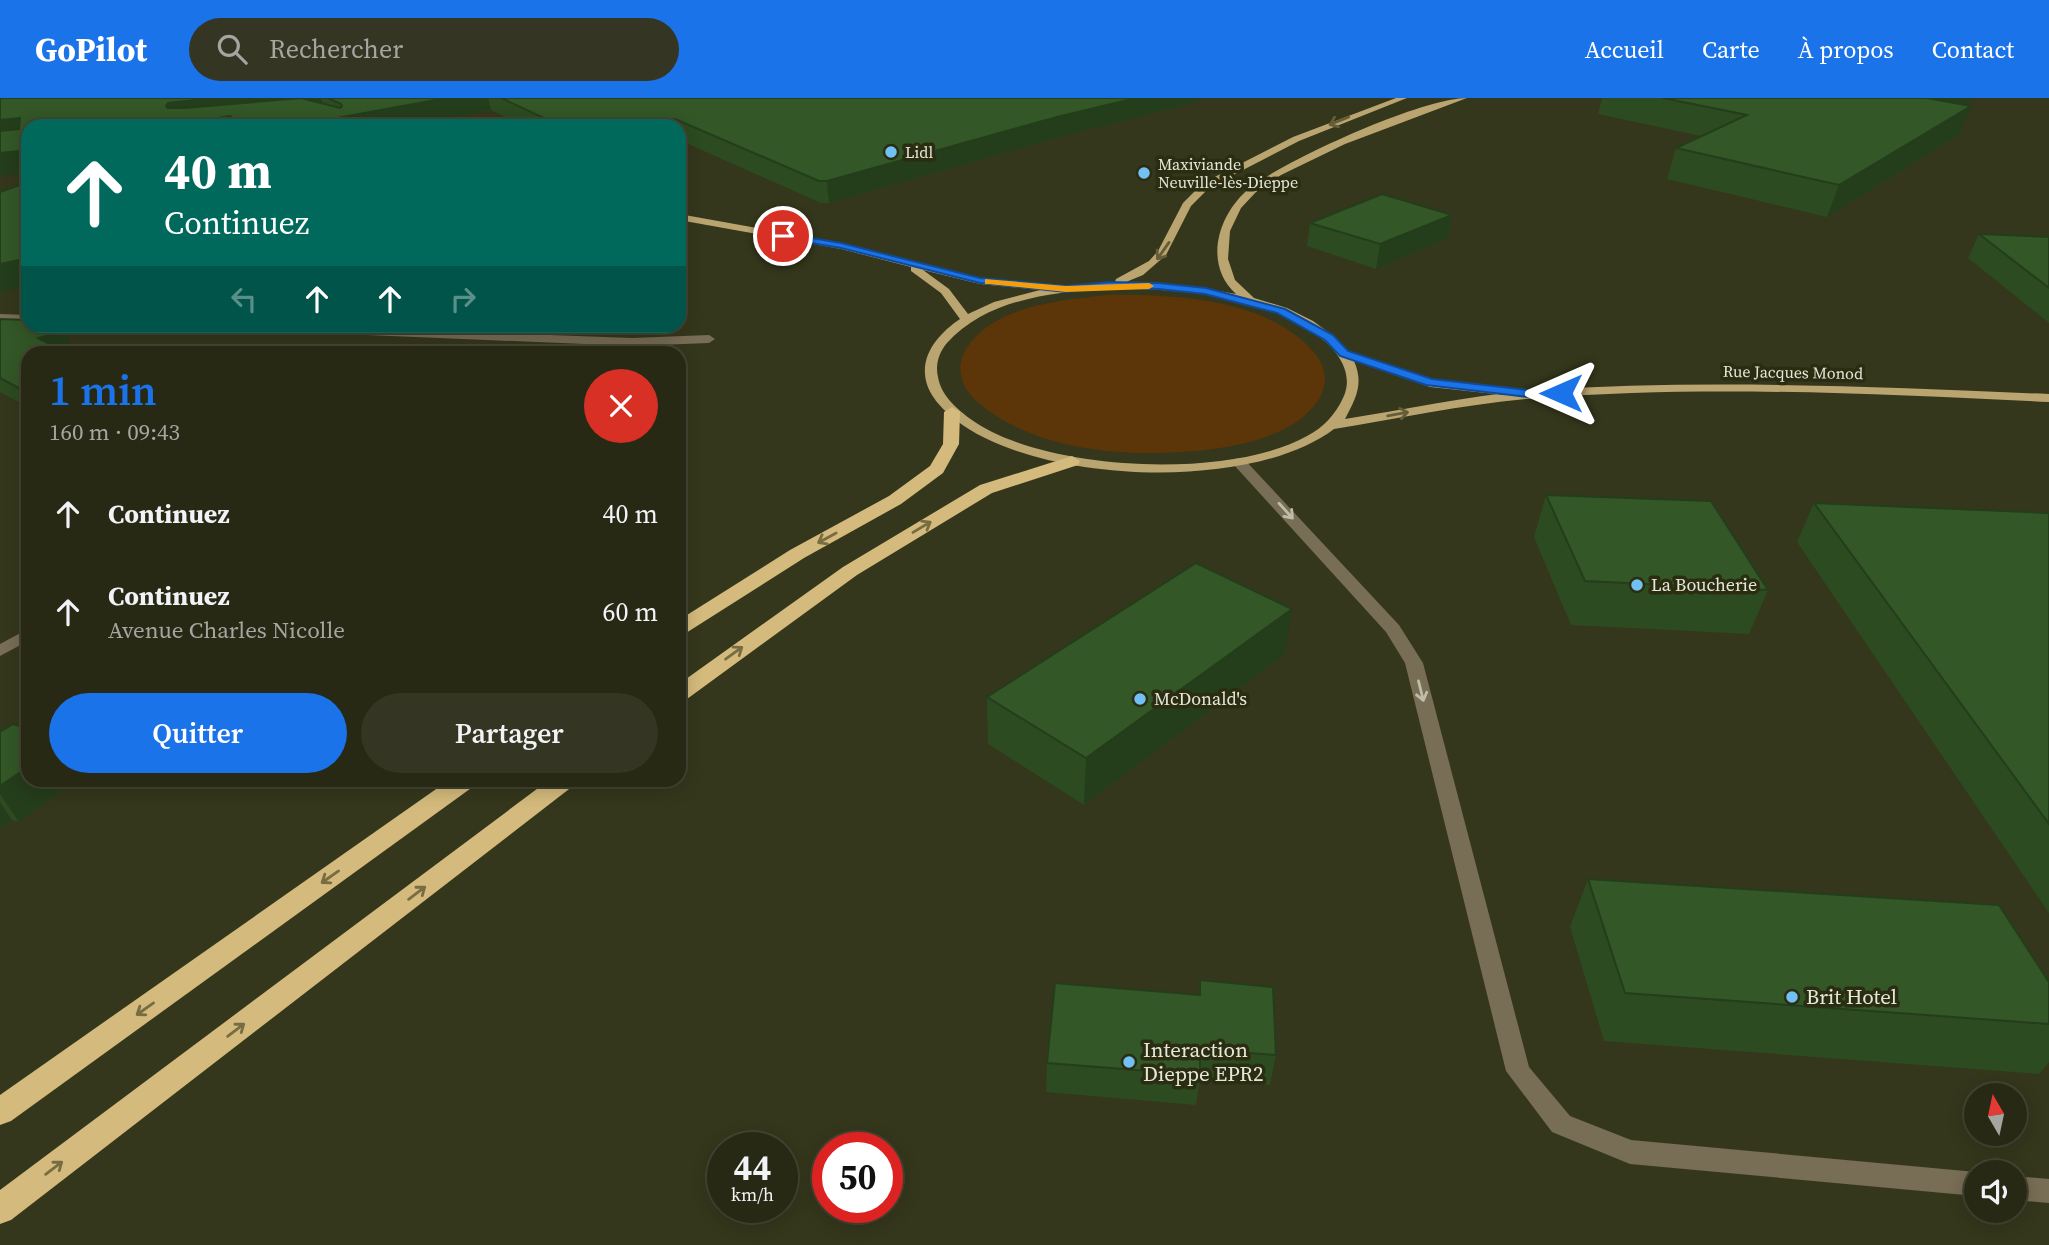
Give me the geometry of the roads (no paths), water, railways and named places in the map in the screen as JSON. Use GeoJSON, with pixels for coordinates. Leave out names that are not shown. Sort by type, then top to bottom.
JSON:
{"type":"FeatureCollection","features":[{"type":"Feature","properties":{"kind":"highway"},"geometry":{"type":"LineString","coordinates":[[686,625],[797,554],[895,500],[937,469],[951,444],[952,412]]}},
{"type":"Feature","properties":{"kind":"highway"},"geometry":{"type":"LineString","coordinates":[[686,689],[850,571],[986,489],[1072,461]]}},
{"type":"Feature","properties":{"kind":"highway"},"geometry":{"type":"LineString","coordinates":[[0,1111],[456,787]]}},
{"type":"Feature","properties":{"kind":"highway"},"geometry":{"type":"LineString","coordinates":[[0,1209],[556,787]]}},
{"type":"Feature","properties":{"kind":"main road"},"geometry":{"type":"LineString","coordinates":[[1109,285],[1142,274],[1164,254],[1185,209],[1199,191],[1221,177],[1304,136],[1403,98]]}},
{"type":"Feature","properties":{"kind":"main road"},"geometry":{"type":"LineString","coordinates":[[1251,301],[1228,280],[1222,256],[1224,229],[1238,204],[1262,183],[1296,163],[1391,122],[1463,98]]}},
{"type":"Feature","properties":{"kind":"main road"},"geometry":{"type":"LineString","coordinates":[[686,218],[841,246],[980,281],[1066,289]]}},
{"type":"Feature","properties":{"kind":"main road"},"geometry":{"type":"LineString","coordinates":[[910,265],[945,291],[967,320]]}},
{"type":"Feature","properties":{"kind":"main road"},"geometry":{"type":"LineString","coordinates":[[1109,285],[1206,291],[1251,301],[1307,323],[1329,338],[1344,354],[1355,377],[1351,402],[1331,425],[1286,449],[1238,462],[1185,468],[1128,468],[1072,461],[1022,449],[981,432],[952,412],[939,398],[932,384],[930,369],[933,355],[941,342],[967,320],[995,306],[1028,296],[1109,285]]}},
{"type":"Feature","properties":{"kind":"main road","name":"Rue Jacques Monod"},"geometry":{"type":"LineString","coordinates":[[1344,354],[1430,383],[1537,394]]}},
{"type":"Feature","properties":{"kind":"main road","name":"Rue Jacques Monod"},"geometry":{"type":"LineString","coordinates":[[1331,425],[1537,394],[1728,388],[1868,390],[2049,398]]}},
{"type":"Feature","properties":{"kind":"street"},"geometry":{"type":"LineString","coordinates":[[0,317],[21,318]]}},
{"type":"Feature","properties":{"kind":"street"},"geometry":{"type":"LineString","coordinates":[[403,333],[632,342],[709,339]]}},
{"type":"Feature","properties":{"kind":"street"},"geometry":{"type":"LineString","coordinates":[[629,346],[632,342]]}},
{"type":"Feature","properties":{"kind":"street"},"geometry":{"type":"LineString","coordinates":[[1238,462],[1393,629],[1414,663],[1518,1071],[1561,1124],[1630,1152],[1964,1183]]}},
{"type":"Feature","properties":{"kind":"street"},"geometry":{"type":"LineString","coordinates":[[0,651],[21,638]]}},
{"type":"Feature","properties":{"kind":"street"},"geometry":{"type":"LineString","coordinates":[[2027,1189],[2049,1191]]}},
{"type":"Feature","properties":{"kind":"place","name":"Lidl"},"geometry":{"type":"Point","coordinates":[891,152]}},
{"type":"Feature","properties":{"kind":"place","name":"Maxiviande Neuville-lès-Dieppe"},"geometry":{"type":"Point","coordinates":[1144,173]}},
{"type":"Feature","properties":{"kind":"place","name":"La Boucherie"},"geometry":{"type":"Point","coordinates":[1637,585]}},
{"type":"Feature","properties":{"kind":"place","name":"McDonald's"},"geometry":{"type":"Point","coordinates":[1140,699]}},
{"type":"Feature","properties":{"kind":"place","name":"Brit Hotel"},"geometry":{"type":"Point","coordinates":[1792,997]}},
{"type":"Feature","properties":{"kind":"place","name":"Interaction Dieppe EPR2"},"geometry":{"type":"Point","coordinates":[1129,1062]}}]}
